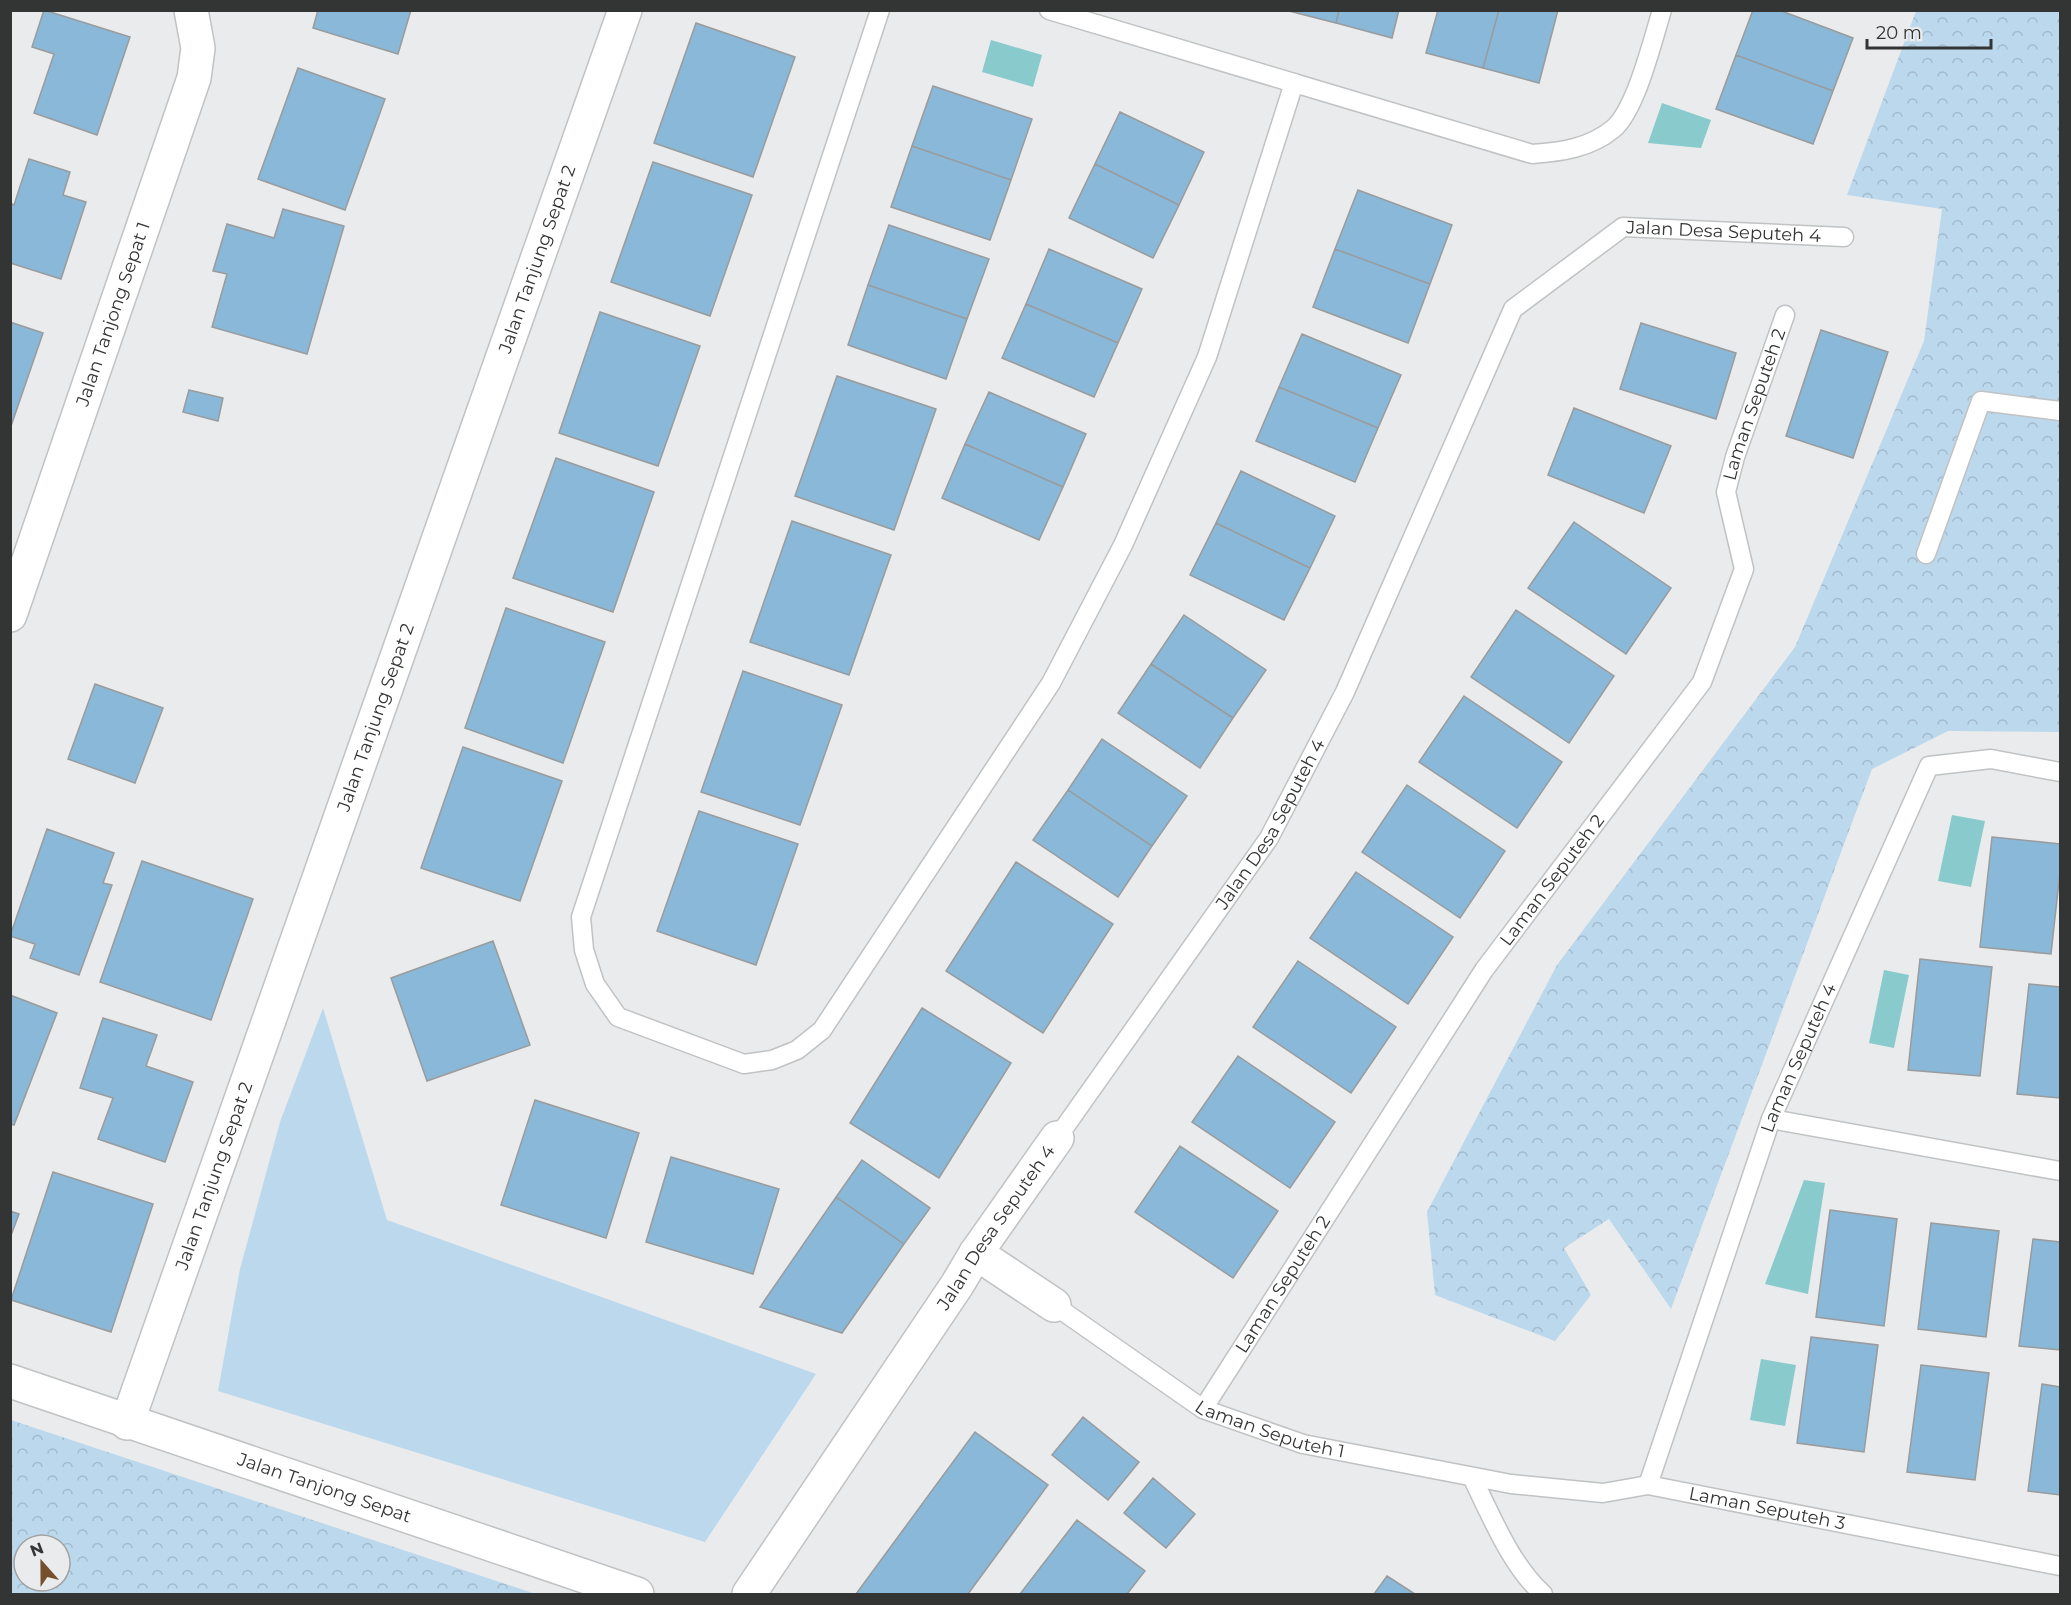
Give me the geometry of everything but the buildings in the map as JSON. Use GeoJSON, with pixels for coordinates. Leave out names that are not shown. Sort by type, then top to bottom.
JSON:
{"type":"FeatureCollection","features":[{"type":"Feature","properties":{"kind":"street","name":"Jalan Tanjong Sepat 1"},"geometry":{"type":"LineString","coordinates":[[10,615],[194,78],[198,48],[191,10]]}},
{"type":"Feature","properties":{"kind":"street","name":"Jalan Tanjung Sepat 2"},"geometry":{"type":"LineString","coordinates":[[127,1423],[625,10]]}},
{"type":"Feature","properties":{"kind":"street","name":"Jalan Desa Seputeh 4"},"geometry":{"type":"LineString","coordinates":[[748,1594],[944,1304],[976,1252],[1057,1138]]}},
{"type":"Feature","properties":{"kind":"street","name":"Laman Seputeh 1"},"geometry":{"type":"LineString","coordinates":[[976,1252],[1054,1305]]}},
{"type":"Feature","properties":{"kind":"street","name":"Jalan Tanjong Sepat"},"geometry":{"type":"LineString","coordinates":[[10,1381],[127,1423],[637,1594]]}},
{"type":"Feature","properties":{"kind":"lane"},"geometry":{"type":"LineString","coordinates":[[880,10],[580,917],[584,950],[595,984],[618,1017],[744,1064],[772,1060],[797,1050],[822,1030],[1051,683],[1123,545],[1207,357],[1294,82]]}},
{"type":"Feature","properties":{"kind":"lane"},"geometry":{"type":"LineString","coordinates":[[1049,10],[1532,154],[1564,151],[1589,144],[1615,128],[1634,95],[1662,10]]}},
{"type":"Feature","properties":{"kind":"lane","name":"Jalan Desa Seputeh 4"},"geometry":{"type":"LineString","coordinates":[[1057,1138],[1269,837],[1345,692],[1514,309],[1623,227],[1844,237]]}},
{"type":"Feature","properties":{"kind":"lane","name":"Laman Seputeh 2"},"geometry":{"type":"LineString","coordinates":[[1203,1409],[1484,970],[1702,681],[1744,569],[1726,492],[1735,457],[1785,315]]}},
{"type":"Feature","properties":{"kind":"lane"},"geometry":{"type":"LineString","coordinates":[[1926,554],[1981,401],[2061,411]]}},
{"type":"Feature","properties":{"kind":"lane","name":"Laman Seputeh 4"},"geometry":{"type":"LineString","coordinates":[[1648,1485],[1771,1119],[1929,766],[1991,759],[2061,772]]}},
{"type":"Feature","properties":{"kind":"lane"},"geometry":{"type":"LineString","coordinates":[[1771,1119],[2061,1171]]}},
{"type":"Feature","properties":{"kind":"lane","name":"Laman Seputeh 1"},"geometry":{"type":"LineString","coordinates":[[1054,1305],[1203,1409],[1303,1444],[1473,1479]]}},
{"type":"Feature","properties":{"kind":"lane"},"geometry":{"type":"LineString","coordinates":[[1473,1479],[1497,1529],[1534,1586],[1543,1594]]}},
{"type":"Feature","properties":{"kind":"lane","name":"Laman Seputeh 3"},"geometry":{"type":"LineString","coordinates":[[1473,1479],[1604,1493],[1648,1485],[2061,1566]]}},
{"type":"Feature","properties":{"kind":"green space"},"geometry":{"type":"Polygon","coordinates":[[[1916,11],[2060,11],[2060,732],[1948,731],[1872,769],[1671,1309],[1609,1219],[1564,1248],[1591,1295],[1555,1341],[1435,1295],[1427,1212],[1557,965],[1795,647],[1924,341],[1942,209],[1847,195],[1916,11]]]}},
{"type":"Feature","properties":{"kind":"green space"},"geometry":{"type":"Polygon","coordinates":[[[323,1008],[387,1220],[816,1374],[705,1542],[218,1391],[240,1269],[280,1122],[323,1008]]]}},
{"type":"Feature","properties":{"kind":"green space"},"geometry":{"type":"Polygon","coordinates":[[[10,1420],[536,1594],[11,1594],[10,1420]]]}},
{"type":"Feature","properties":{"kind":"shaded area"},"geometry":{"type":"Polygon","coordinates":[[[991,40],[1042,55],[1033,87],[982,72],[991,40]]]}},
{"type":"Feature","properties":{"kind":"shaded area"},"geometry":{"type":"Polygon","coordinates":[[[1662,103],[1711,120],[1701,148],[1648,143],[1662,103]]]}},
{"type":"Feature","properties":{"kind":"shaded area"},"geometry":{"type":"Polygon","coordinates":[[[1952,815],[1985,821],[1971,887],[1938,881],[1952,815]]]}},
{"type":"Feature","properties":{"kind":"shaded area"},"geometry":{"type":"Polygon","coordinates":[[[1884,970],[1909,975],[1894,1048],[1869,1043],[1884,970]]]}},
{"type":"Feature","properties":{"kind":"shaded area"},"geometry":{"type":"Polygon","coordinates":[[[1804,1180],[1825,1183],[1808,1294],[1765,1284],[1804,1180]]]}},
{"type":"Feature","properties":{"kind":"shaded area"},"geometry":{"type":"Polygon","coordinates":[[[1761,1359],[1796,1365],[1785,1426],[1750,1420],[1761,1359]]]}}]}
